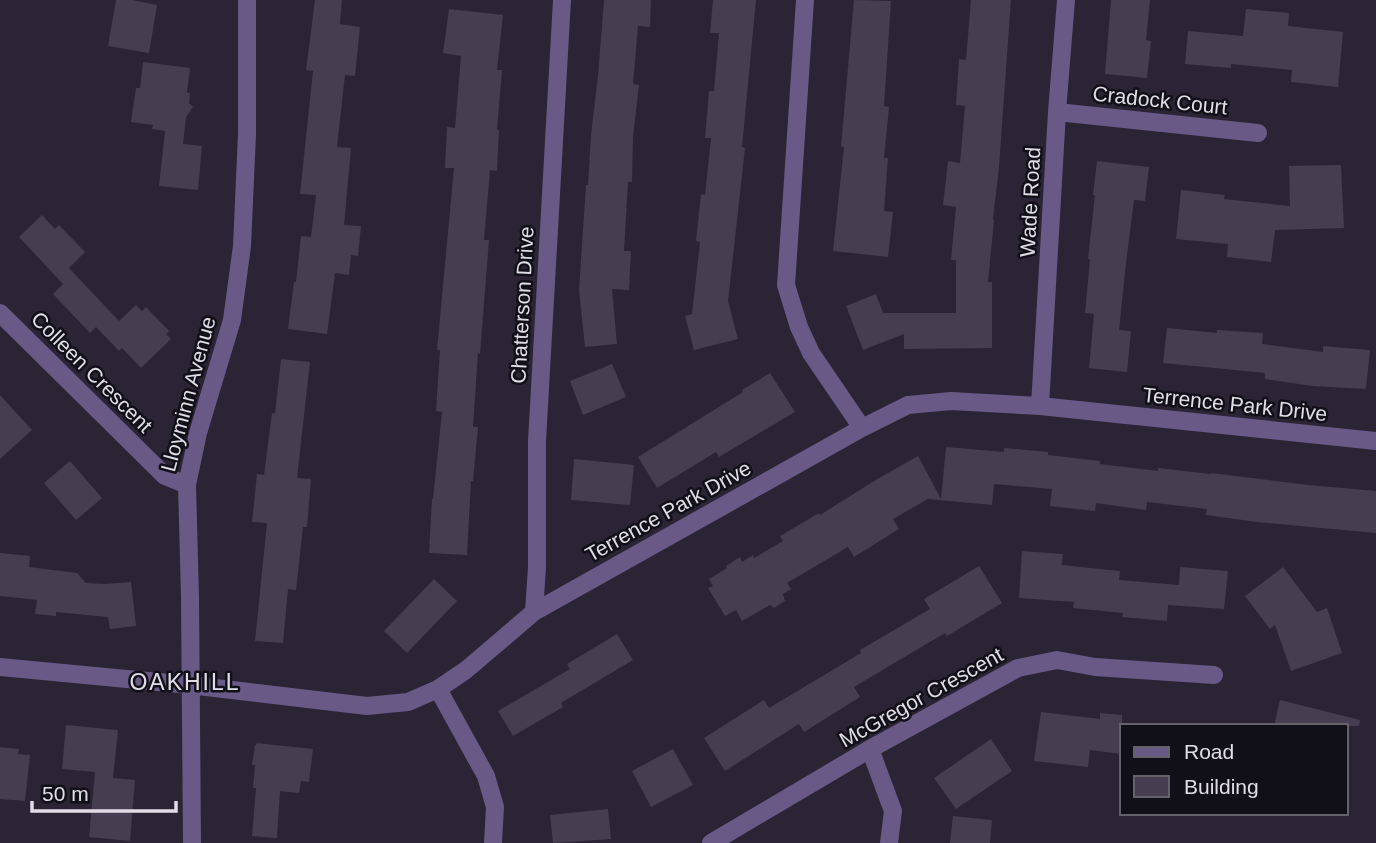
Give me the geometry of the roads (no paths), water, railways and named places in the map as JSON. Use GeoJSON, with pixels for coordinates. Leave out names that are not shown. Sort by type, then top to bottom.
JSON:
{"type":"FeatureCollection","features":[{"type":"Feature","properties":{"kind":"street","name":"Lloyminn Avenue"},"geometry":{"type":"LineString","coordinates":[[191,843],[187,485],[198,433],[232,320],[243,246],[247,134],[247,0]]}},
{"type":"Feature","properties":{"kind":"street","name":"Chatterson Drive"},"geometry":{"type":"LineString","coordinates":[[534,612],[537,567],[537,441],[562,0]]}},
{"type":"Feature","properties":{"kind":"street"},"geometry":{"type":"LineString","coordinates":[[805,0],[786,285],[799,327],[811,353],[862,428]]}},
{"type":"Feature","properties":{"kind":"street","name":"Wade Road"},"geometry":{"type":"LineString","coordinates":[[1040,405],[1066,0]]}},
{"type":"Feature","properties":{"kind":"street","name":"Cradock Court"},"geometry":{"type":"LineString","coordinates":[[1057,112],[1258,133]]}},
{"type":"Feature","properties":{"kind":"street","name":"Colleen Crescent"},"geometry":{"type":"LineString","coordinates":[[0,313],[165,476],[187,485]]}},
{"type":"Feature","properties":{"kind":"street","name":"Terrence Park Drive"},"geometry":{"type":"LineString","coordinates":[[0,667],[190,685],[367,706],[408,702],[438,689],[466,670],[534,612],[862,428],[908,405],[951,401],[1040,405],[1376,442]]}},
{"type":"Feature","properties":{"kind":"street","name":"McGregor Crescent"},"geometry":{"type":"LineString","coordinates":[[710,843],[870,749],[1018,668],[1057,660],[1095,667],[1214,675]]}},
{"type":"Feature","properties":{"kind":"street"},"geometry":{"type":"LineString","coordinates":[[438,689],[486,776],[495,807],[493,843]]}},
{"type":"Feature","properties":{"kind":"street"},"geometry":{"type":"LineString","coordinates":[[870,749],[893,811],[888,843]]}},
{"type":"Feature","properties":{"kind":"district","name":"OAKHILL"},"geometry":{"type":"Point","coordinates":[185,682]}}]}
